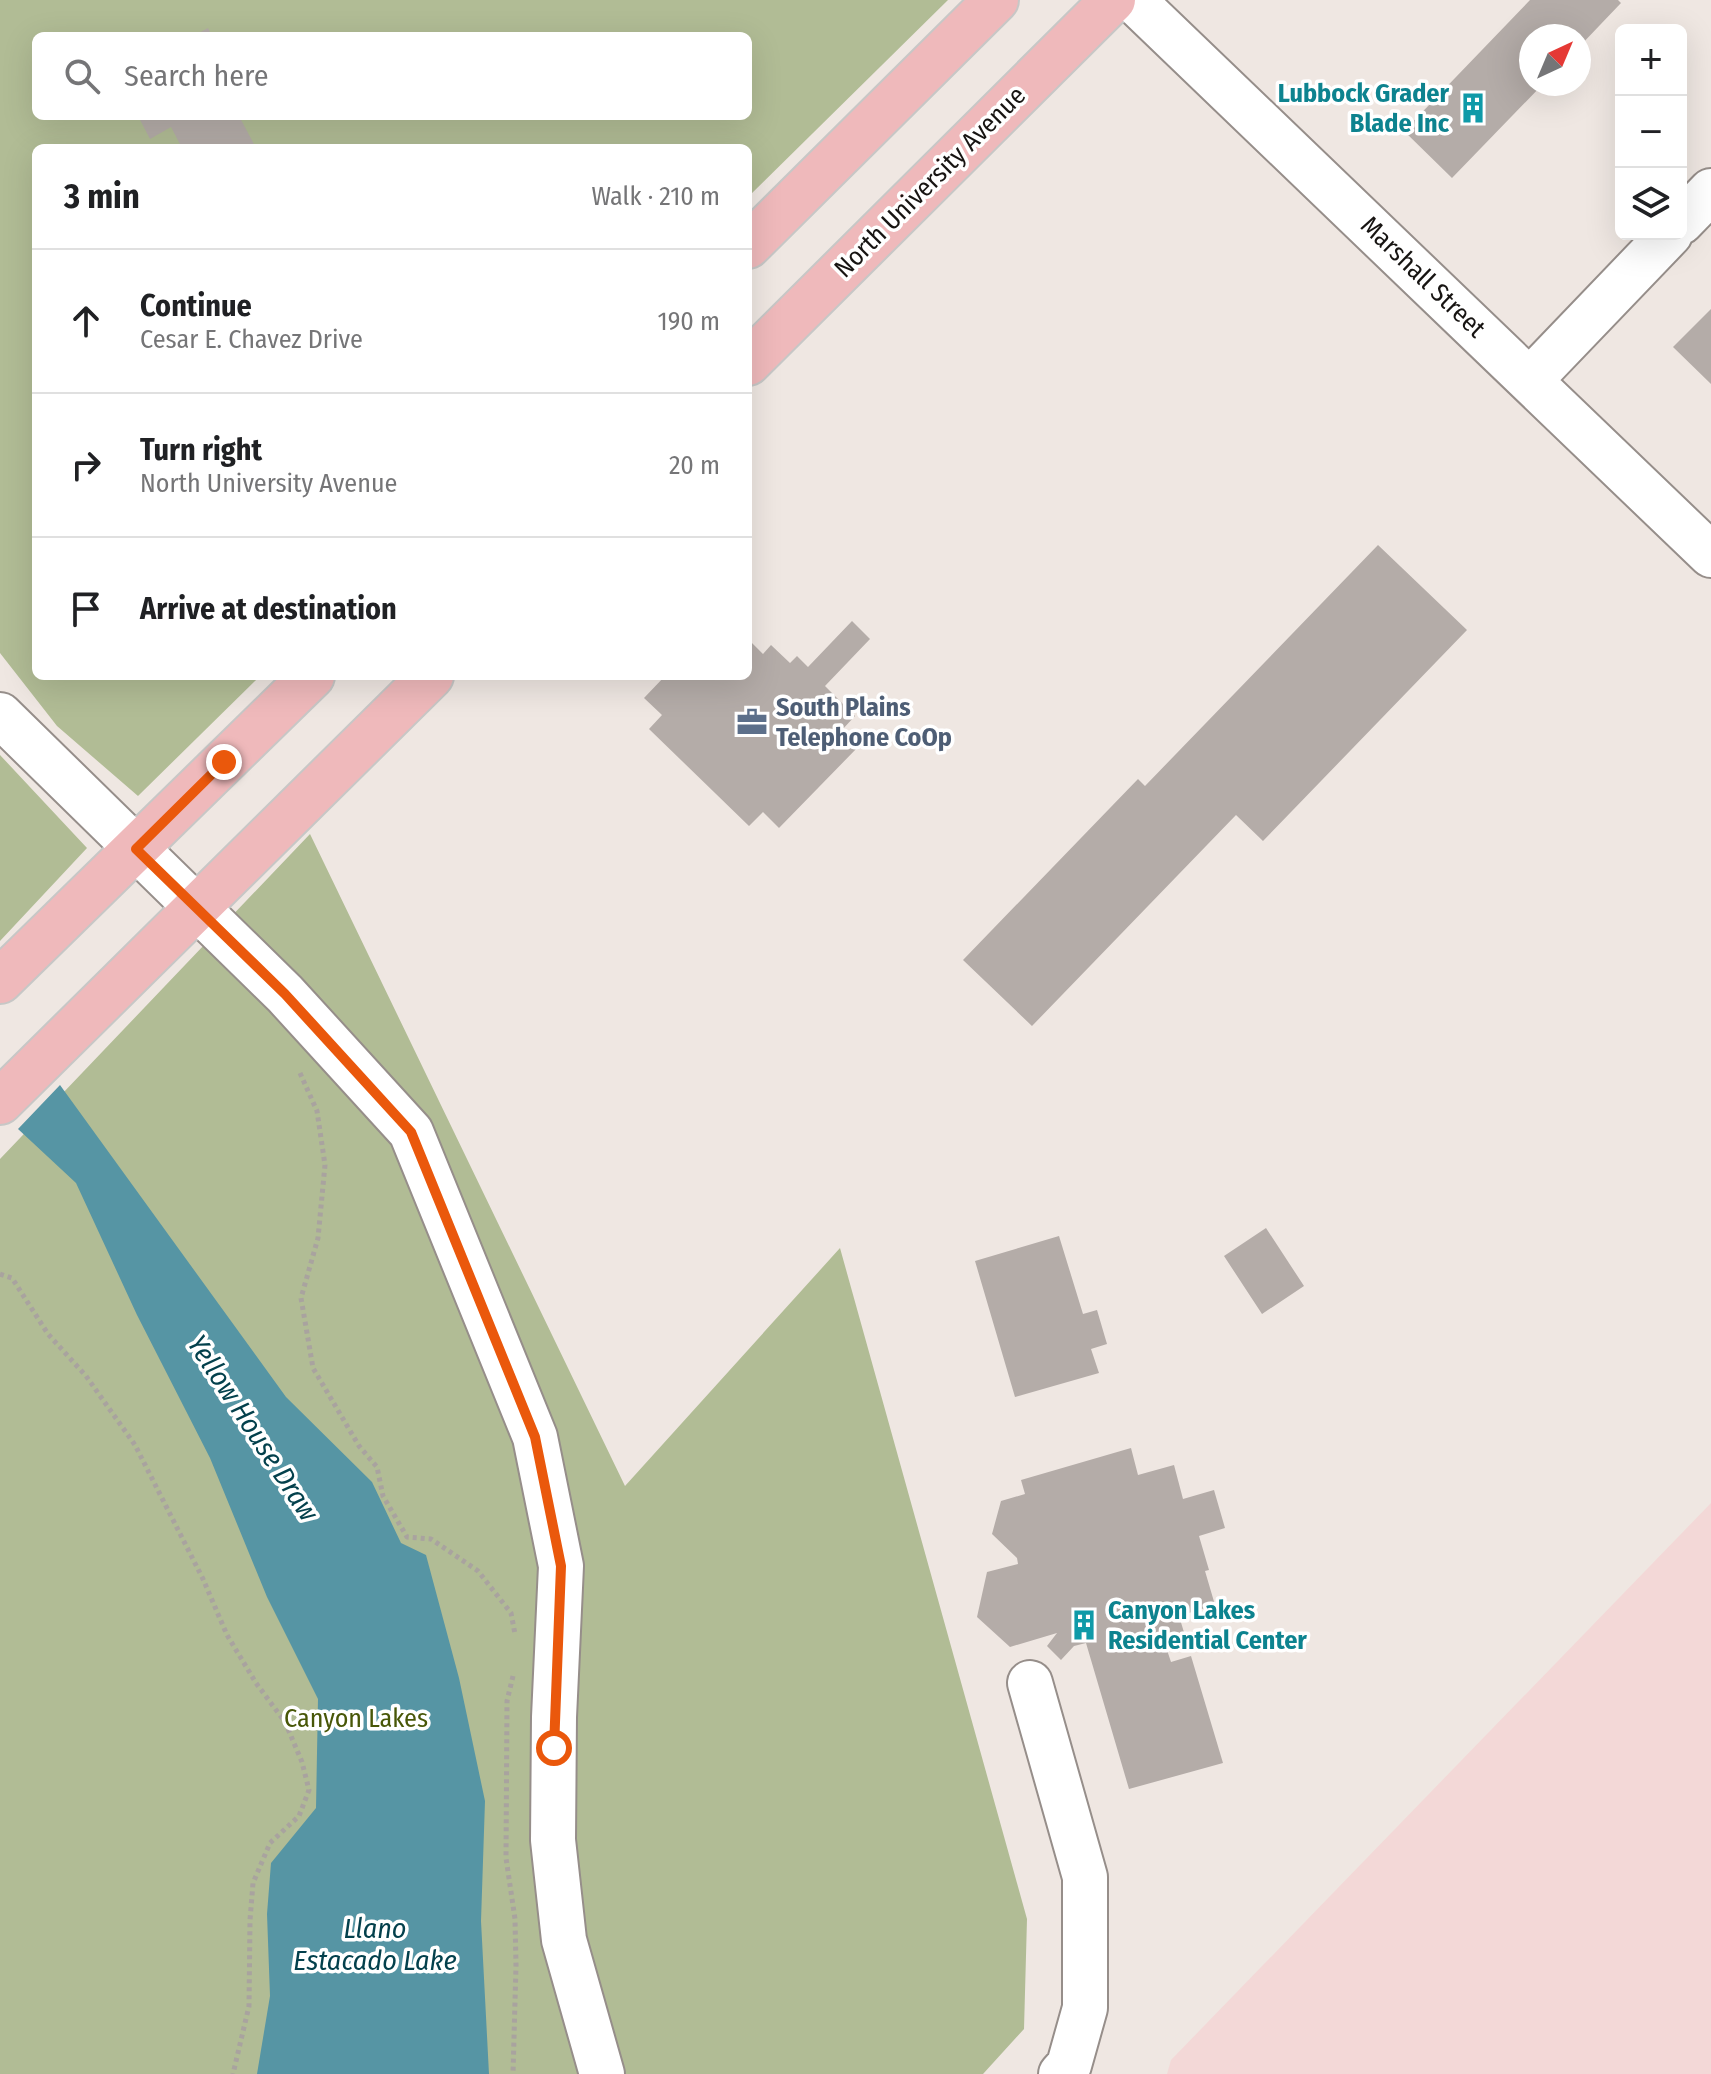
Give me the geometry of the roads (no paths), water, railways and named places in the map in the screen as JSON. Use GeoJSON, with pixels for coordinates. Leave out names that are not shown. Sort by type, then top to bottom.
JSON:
{"type":"FeatureCollection","features":[{"type":"Feature","properties":{"kind":"main road"},"geometry":{"type":"LineString","coordinates":[[752,242],[996,0]]}},
{"type":"Feature","properties":{"kind":"main road","name":"North University Avenue"},"geometry":{"type":"LineString","coordinates":[[752,359],[1113,0]]}},
{"type":"Feature","properties":{"kind":"main road"},"geometry":{"type":"LineString","coordinates":[[0,981],[308,680]]}},
{"type":"Feature","properties":{"kind":"main road"},"geometry":{"type":"LineString","coordinates":[[0,1102],[427,680]]}},
{"type":"Feature","properties":{"kind":"street","name":"Marshall Street"},"geometry":{"type":"LineString","coordinates":[[1133,0],[1711,555]]}},
{"type":"Feature","properties":{"kind":"street"},"geometry":{"type":"LineString","coordinates":[[1687,216],[1711,191]]}},
{"type":"Feature","properties":{"kind":"street"},"geometry":{"type":"LineString","coordinates":[[1530,380],[1664,240]]}},
{"type":"Feature","properties":{"kind":"street"},"geometry":{"type":"LineString","coordinates":[[0,715],[285,994],[411,1132],[535,1437],[561,1566],[554,1717],[553,1840],[564,1940],[602,2074]]}},
{"type":"Feature","properties":{"kind":"street"},"geometry":{"type":"LineString","coordinates":[[1030,1683],[1085,1877],[1085,2008],[1069,2065],[1061,2074]]}},
{"type":"Feature","properties":{"kind":"water","name":"Llano Estacado Lake"},"geometry":{"type":"Polygon","coordinates":[[[60,1085],[286,1397],[372,1482],[401,1543],[426,1555],[459,1678],[485,1801],[481,1921],[489,2074],[257,2074],[270,1996],[267,1914],[271,1863],[316,1808],[318,1699],[267,1597],[210,1458],[137,1315],[76,1183],[18,1129],[60,1085]]]}},
{"type":"Feature","properties":{"kind":"place","name":"Lubbock Grader Blade Inc"},"geometry":{"type":"Point","coordinates":[1473,108]}},
{"type":"Feature","properties":{"kind":"place","name":"South Plains Telephone CoOp"},"geometry":{"type":"Point","coordinates":[752,722]}},
{"type":"Feature","properties":{"kind":"place","name":"Canyon Lakes Residential Center"},"geometry":{"type":"Point","coordinates":[1084,1625]}},
{"type":"Feature","properties":{"kind":"water label","name":"Yellow House Draw"},"geometry":{"type":"Point","coordinates":[253,1428]}},
{"type":"Feature","properties":{"kind":"park label","name":"Canyon Lakes"},"geometry":{"type":"Point","coordinates":[356,1718]}}]}
